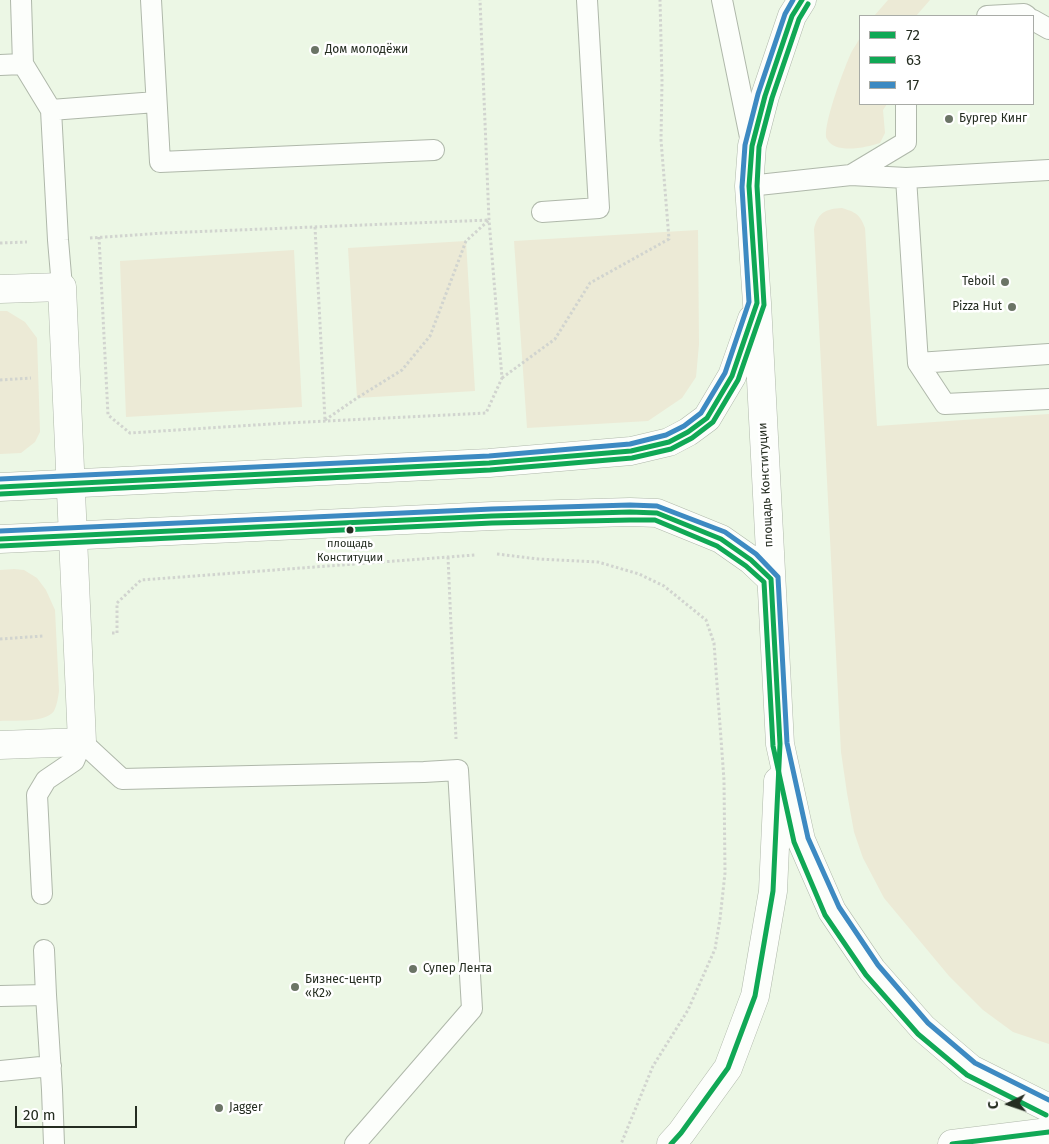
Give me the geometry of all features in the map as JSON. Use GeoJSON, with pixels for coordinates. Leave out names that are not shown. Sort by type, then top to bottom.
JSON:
{"type":"FeatureCollection","features":[{"type":"Feature","properties":{"kind":"street","name":"площадь Конституции"},"geometry":{"type":"LineString","coordinates":[[802,0],[792,16],[768,87],[752,146],[749,186],[780,744],[801,840],[832,911],[872,970],[923,1028],[971,1070],[1049,1108]]}},
{"type":"Feature","properties":{"kind":"street"},"geometry":{"type":"LineString","coordinates":[[0,290],[62,287],[82,742],[0,746]]}},
{"type":"Feature","properties":{"kind":"street"},"geometry":{"type":"LineString","coordinates":[[0,486],[489,463],[632,450],[669,442],[688,432],[707,418],[732,376],[757,303]]}},
{"type":"Feature","properties":{"kind":"street"},"geometry":{"type":"LineString","coordinates":[[0,539],[492,516],[657,513],[721,539],[751,560],[771,579]]}},
{"type":"Feature","properties":{"kind":"street"},"geometry":{"type":"LineString","coordinates":[[671,1144],[728,1068],[754,996],[773,891],[780,744]]}},
{"type":"Feature","properties":{"kind":"street"},"geometry":{"type":"LineString","coordinates":[[952,1144],[1049,1132]]}},
{"type":"Feature","properties":{"kind":"lane"},"geometry":{"type":"LineString","coordinates":[[21,0],[23,64],[51,110],[62,287]]}},
{"type":"Feature","properties":{"kind":"lane"},"geometry":{"type":"LineString","coordinates":[[151,0],[160,162],[434,150]]}},
{"type":"Feature","properties":{"kind":"lane"},"geometry":{"type":"LineString","coordinates":[[542,212],[600,208],[588,0]]}},
{"type":"Feature","properties":{"kind":"lane"},"geometry":{"type":"LineString","coordinates":[[722,0],[752,146]]}},
{"type":"Feature","properties":{"kind":"lane"},"geometry":{"type":"LineString","coordinates":[[1006,15],[1026,15]]}},
{"type":"Feature","properties":{"kind":"lane"},"geometry":{"type":"LineString","coordinates":[[1034,21],[1049,29]]}},
{"type":"Feature","properties":{"kind":"lane"},"geometry":{"type":"LineString","coordinates":[[0,65],[23,64]]}},
{"type":"Feature","properties":{"kind":"lane"},"geometry":{"type":"LineString","coordinates":[[51,110],[156,102]]}},
{"type":"Feature","properties":{"kind":"lane"},"geometry":{"type":"LineString","coordinates":[[851,175],[906,142],[906,105]]}},
{"type":"Feature","properties":{"kind":"lane"},"geometry":{"type":"LineString","coordinates":[[749,186],[851,175],[906,178],[1049,170]]}},
{"type":"Feature","properties":{"kind":"lane"},"geometry":{"type":"LineString","coordinates":[[906,178],[918,363],[945,404],[1049,399]]}},
{"type":"Feature","properties":{"kind":"lane"},"geometry":{"type":"LineString","coordinates":[[918,363],[1049,354]]}},
{"type":"Feature","properties":{"kind":"lane"},"geometry":{"type":"LineString","coordinates":[[42,894],[37,795],[46,780],[74,761],[82,742],[122,779],[458,770],[472,1008],[355,1144]]}},
{"type":"Feature","properties":{"kind":"lane"},"geometry":{"type":"LineString","coordinates":[[44,950],[54,1144]]}},
{"type":"Feature","properties":{"kind":"lane"},"geometry":{"type":"LineString","coordinates":[[0,996],[46,994]]}},
{"type":"Feature","properties":{"kind":"lane"},"geometry":{"type":"LineString","coordinates":[[0,1071],[50,1066]]}},
{"type":"Feature","properties":{"kind":"path"},"geometry":{"type":"LineString","coordinates":[[99,237],[108,415],[130,433],[486,413],[502,378],[489,220],[480,0]]}},
{"type":"Feature","properties":{"kind":"path"},"geometry":{"type":"LineString","coordinates":[[58,240],[489,220]]}},
{"type":"Feature","properties":{"kind":"path"},"geometry":{"type":"LineString","coordinates":[[325,421],[357,398],[402,370],[430,336],[466,241],[489,220]]}},
{"type":"Feature","properties":{"kind":"path"},"geometry":{"type":"LineString","coordinates":[[315,227],[325,421]]}},
{"type":"Feature","properties":{"kind":"path"},"geometry":{"type":"LineString","coordinates":[[0,380],[38,378]]}},
{"type":"Feature","properties":{"kind":"path"},"geometry":{"type":"LineString","coordinates":[[494,554],[538,559],[598,562],[639,574],[664,586],[706,620],[714,642],[724,780],[725,873],[715,950],[688,1010],[653,1066],[621,1144]]}},
{"type":"Feature","properties":{"kind":"path"},"geometry":{"type":"LineString","coordinates":[[117,633],[117,603],[141,580],[476,555]]}},
{"type":"Feature","properties":{"kind":"path"},"geometry":{"type":"LineString","coordinates":[[448,557],[458,770]]}},
{"type":"Feature","properties":{"kind":"path"},"geometry":{"type":"LineString","coordinates":[[0,638],[45,636]]}},
{"type":"Feature","properties":{"kind":"shaded area"},"geometry":{"type":"Polygon","coordinates":[[[888,0],[930,0],[917,15],[875,15],[888,0]]]}},
{"type":"Feature","properties":{"kind":"shaded area"},"geometry":{"type":"Polygon","coordinates":[[[859,39],[859,105],[886,105],[883,110],[885,133],[880,143],[860,148],[844,148],[831,144],[827,139],[826,133],[835,96],[852,51],[859,39]]]}},
{"type":"Feature","properties":{"kind":"shaded area"},"geometry":{"type":"Polygon","coordinates":[[[842,208],[856,214],[865,228],[877,426],[1049,414],[1049,1044],[1013,1032],[983,1010],[949,976],[884,898],[863,858],[854,832],[841,752],[814,229],[820,215],[824,212],[842,208]]]}},
{"type":"Feature","properties":{"kind":"shaded area"},"geometry":{"type":"Polygon","coordinates":[[[698,230],[699,344],[696,377],[682,398],[648,421],[527,428],[514,241],[698,230]]]}},
{"type":"Feature","properties":{"kind":"shaded area"},"geometry":{"type":"Polygon","coordinates":[[[466,241],[475,391],[357,398],[348,248],[466,241]]]}},
{"type":"Feature","properties":{"kind":"shaded area"},"geometry":{"type":"Polygon","coordinates":[[[294,250],[302,407],[126,417],[120,261],[294,250]]]}},
{"type":"Feature","properties":{"kind":"shaded area"},"geometry":{"type":"Polygon","coordinates":[[[0,311],[7,311],[25,322],[37,338],[40,432],[35,442],[21,453],[0,454],[0,311]]]}},
{"type":"Feature","properties":{"kind":"shaded area"},"geometry":{"type":"Polygon","coordinates":[[[0,570],[24,570],[37,578],[46,590],[55,610],[59,691],[55,709],[50,715],[21,721],[0,721],[0,570]]]}},
{"type":"Feature","properties":{"kind":"transit line","name":"17"},"geometry":{"type":"LineString","coordinates":[[0,479],[489,456],[630,444],[666,435],[684,426],[701,413],[725,373],[749,302],[742,187],[745,145],[758,94],[785,14],[793,0]]}},
{"type":"Feature","properties":{"kind":"transit line","name":"72"},"geometry":{"type":"LineString","coordinates":[[0,487],[489,463],[631,451],[669,442],[688,432],[707,418],[732,376],[757,303],[749,186],[752,146],[765,96],[792,16],[802,0]]}},
{"type":"Feature","properties":{"kind":"transit line","name":"63"},"geometry":{"type":"LineString","coordinates":[[0,494],[490,470],[632,458],[671,449],[692,438],[713,422],[738,380],[764,305],[757,186],[759,147],[772,98],[799,19],[808,4]]}},
{"type":"Feature","properties":{"kind":"transit line","name":"17"},"geometry":{"type":"LineString","coordinates":[[0,531],[492,509],[630,505],[657,506],[725,532],[756,554],[778,577],[787,743],[808,838],[839,907],[878,965],[928,1023],[975,1063],[1049,1100]]}},
{"type":"Feature","properties":{"kind":"transit line","name":"72"},"geometry":{"type":"LineString","coordinates":[[0,539],[492,516],[630,512],[657,513],[721,539],[751,560],[771,579],[780,744],[773,891],[755,996],[728,1068],[671,1144]]}},
{"type":"Feature","properties":{"kind":"transit line","name":"63"},"geometry":{"type":"LineString","coordinates":[[0,546],[492,523],[630,520],[655,520],[717,546],[746,566],[764,582],[773,746],[794,842],[825,915],[866,975],[918,1034],[967,1075],[1046,1115]]}},
{"type":"Feature","properties":{"kind":"transit line","name":"72"},"geometry":{"type":"LineString","coordinates":[[952,1144],[1049,1132]]}},
{"type":"Feature","properties":{"kind":"place","name":"Дом молодёжи"},"geometry":{"type":"Point","coordinates":[315,50]}},
{"type":"Feature","properties":{"kind":"place","name":"Бургер Кинг"},"geometry":{"type":"Point","coordinates":[949,119]}},
{"type":"Feature","properties":{"kind":"place","name":"Teboil"},"geometry":{"type":"Point","coordinates":[1005,282]}},
{"type":"Feature","properties":{"kind":"place","name":"Pizza Hut"},"geometry":{"type":"Point","coordinates":[1012,307]}},
{"type":"Feature","properties":{"kind":"place","name":"площадь Конституции"},"geometry":{"type":"Point","coordinates":[350,530]}},
{"type":"Feature","properties":{"kind":"place","name":"Супер Лента"},"geometry":{"type":"Point","coordinates":[413,969]}},
{"type":"Feature","properties":{"kind":"place","name":"Бизнес-центр «К2»"},"geometry":{"type":"Point","coordinates":[295,987]}},
{"type":"Feature","properties":{"kind":"place","name":"Jagger"},"geometry":{"type":"Point","coordinates":[219,1108]}}]}
